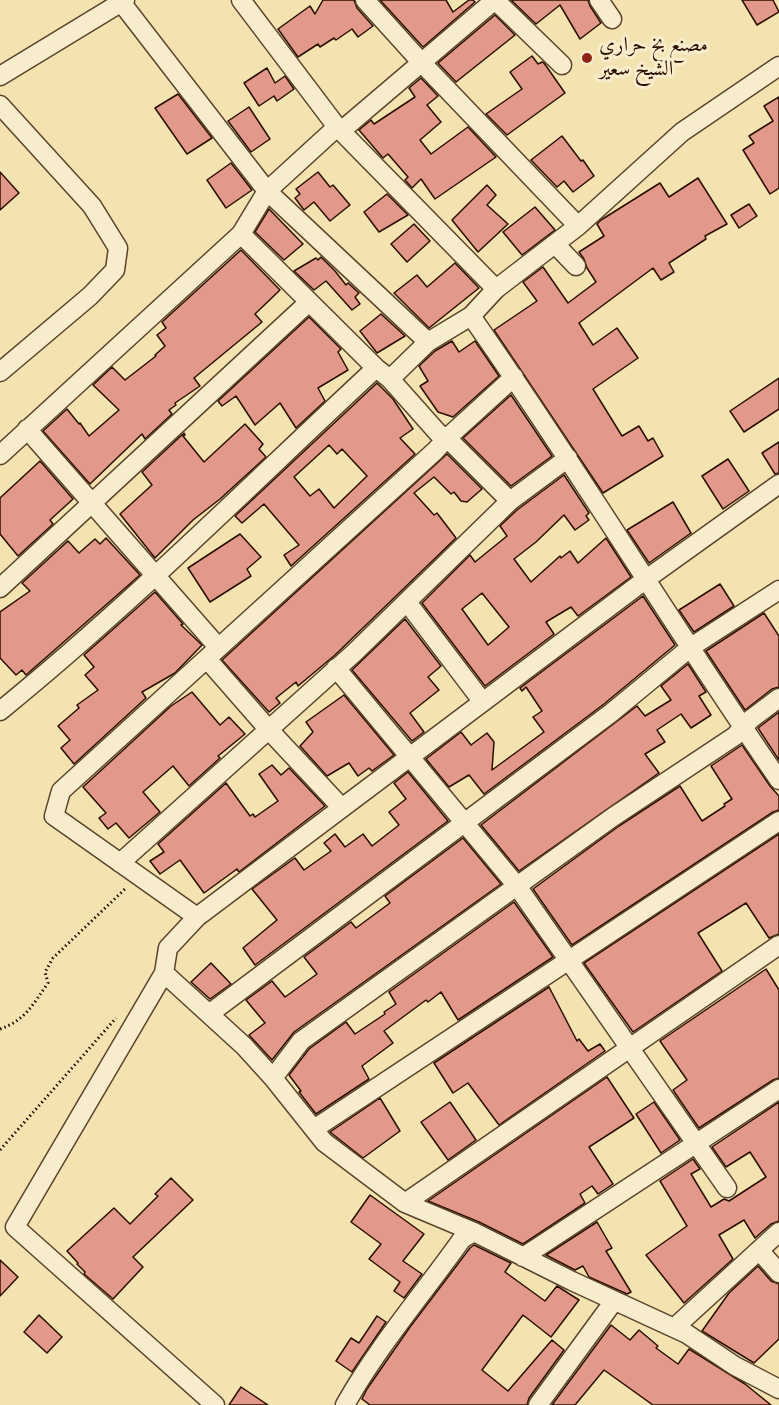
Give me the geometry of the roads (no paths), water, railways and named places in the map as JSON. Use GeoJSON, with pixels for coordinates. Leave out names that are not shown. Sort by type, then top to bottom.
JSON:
{"type":"FeatureCollection","features":[{"type":"Feature","properties":{"kind":"street"},"geometry":{"type":"LineString","coordinates":[[241,0],[339,129],[496,289]]}},
{"type":"Feature","properties":{"kind":"street"},"geometry":{"type":"LineString","coordinates":[[365,0],[578,226]]}},
{"type":"Feature","properties":{"kind":"street"},"geometry":{"type":"LineString","coordinates":[[0,455],[241,234],[267,191],[495,0],[562,65]]}},
{"type":"Feature","properties":{"kind":"street"},"geometry":{"type":"LineString","coordinates":[[599,0],[612,19]]}},
{"type":"Feature","properties":{"kind":"street"},"geometry":{"type":"LineString","coordinates":[[0,76],[114,3],[267,191],[428,342]]}},
{"type":"Feature","properties":{"kind":"street"},"geometry":{"type":"LineString","coordinates":[[0,711],[54,668],[157,577],[280,457],[383,374],[428,342],[471,316],[496,289],[578,226],[682,132],[779,66]]}},
{"type":"Feature","properties":{"kind":"street"},"geometry":{"type":"LineString","coordinates":[[0,105],[92,206],[118,248],[115,270],[90,296],[0,372]]}},
{"type":"Feature","properties":{"kind":"street"},"geometry":{"type":"LineString","coordinates":[[241,234],[383,374],[438,433],[447,438],[510,501]]}},
{"type":"Feature","properties":{"kind":"street"},"geometry":{"type":"LineString","coordinates":[[555,244],[576,266]]}},
{"type":"Feature","properties":{"kind":"street"},"geometry":{"type":"LineString","coordinates":[[0,588],[309,302]]}},
{"type":"Feature","properties":{"kind":"street"},"geometry":{"type":"LineString","coordinates":[[471,316],[568,458],[645,580],[779,780]]}},
{"type":"Feature","properties":{"kind":"street"},"geometry":{"type":"LineString","coordinates":[[197,917],[54,816],[61,791],[435,452],[447,438],[514,377]]}},
{"type":"Feature","properties":{"kind":"street"},"geometry":{"type":"LineString","coordinates":[[27,429],[157,577],[269,730],[342,808]]}},
{"type":"Feature","properties":{"kind":"street"},"geometry":{"type":"LineString","coordinates":[[120,862],[336,668],[510,501],[568,458]]}},
{"type":"Feature","properties":{"kind":"street"},"geometry":{"type":"LineString","coordinates":[[215,1405],[15,1227],[164,973],[168,948],[197,917],[645,580],[779,484]]}},
{"type":"Feature","properties":{"kind":"street"},"geometry":{"type":"LineString","coordinates":[[209,1014],[611,713],[691,647],[779,590]]}},
{"type":"Feature","properties":{"kind":"street"},"geometry":{"type":"LineString","coordinates":[[407,602],[482,702]]}},
{"type":"Feature","properties":{"kind":"street"},"geometry":{"type":"LineString","coordinates":[[336,668],[517,886],[727,1188]]}},
{"type":"Feature","properties":{"kind":"street"},"geometry":{"type":"LineString","coordinates":[[273,1078],[301,1041],[613,817],[735,736],[751,719],[779,698]]}},
{"type":"Feature","properties":{"kind":"street"},"geometry":{"type":"LineString","coordinates":[[314,1129],[779,821]]}},
{"type":"Feature","properties":{"kind":"street"},"geometry":{"type":"LineString","coordinates":[[405,1203],[779,945]]}},
{"type":"Feature","properties":{"kind":"street"},"geometry":{"type":"LineString","coordinates":[[164,973],[244,1046],[324,1142],[405,1203],[474,1232],[687,1334],[735,1366],[779,1389]]}},
{"type":"Feature","properties":{"kind":"street"},"geometry":{"type":"LineString","coordinates":[[523,1257],[779,1089]]}},
{"type":"Feature","properties":{"kind":"street"},"geometry":{"type":"LineString","coordinates":[[345,1405],[409,1310],[462,1239],[474,1232]]}},
{"type":"Feature","properties":{"kind":"street"},"geometry":{"type":"LineString","coordinates":[[674,1328],[779,1232]]}},
{"type":"Feature","properties":{"kind":"street"},"geometry":{"type":"LineString","coordinates":[[759,1250],[779,1273]]}},
{"type":"Feature","properties":{"kind":"street"},"geometry":{"type":"LineString","coordinates":[[538,1405],[614,1301]]}},
{"type":"Feature","properties":{"kind":"place","name":"مصنع بخ حراري الشيخ سعير"},"geometry":{"type":"Point","coordinates":[587,58]}}]}
